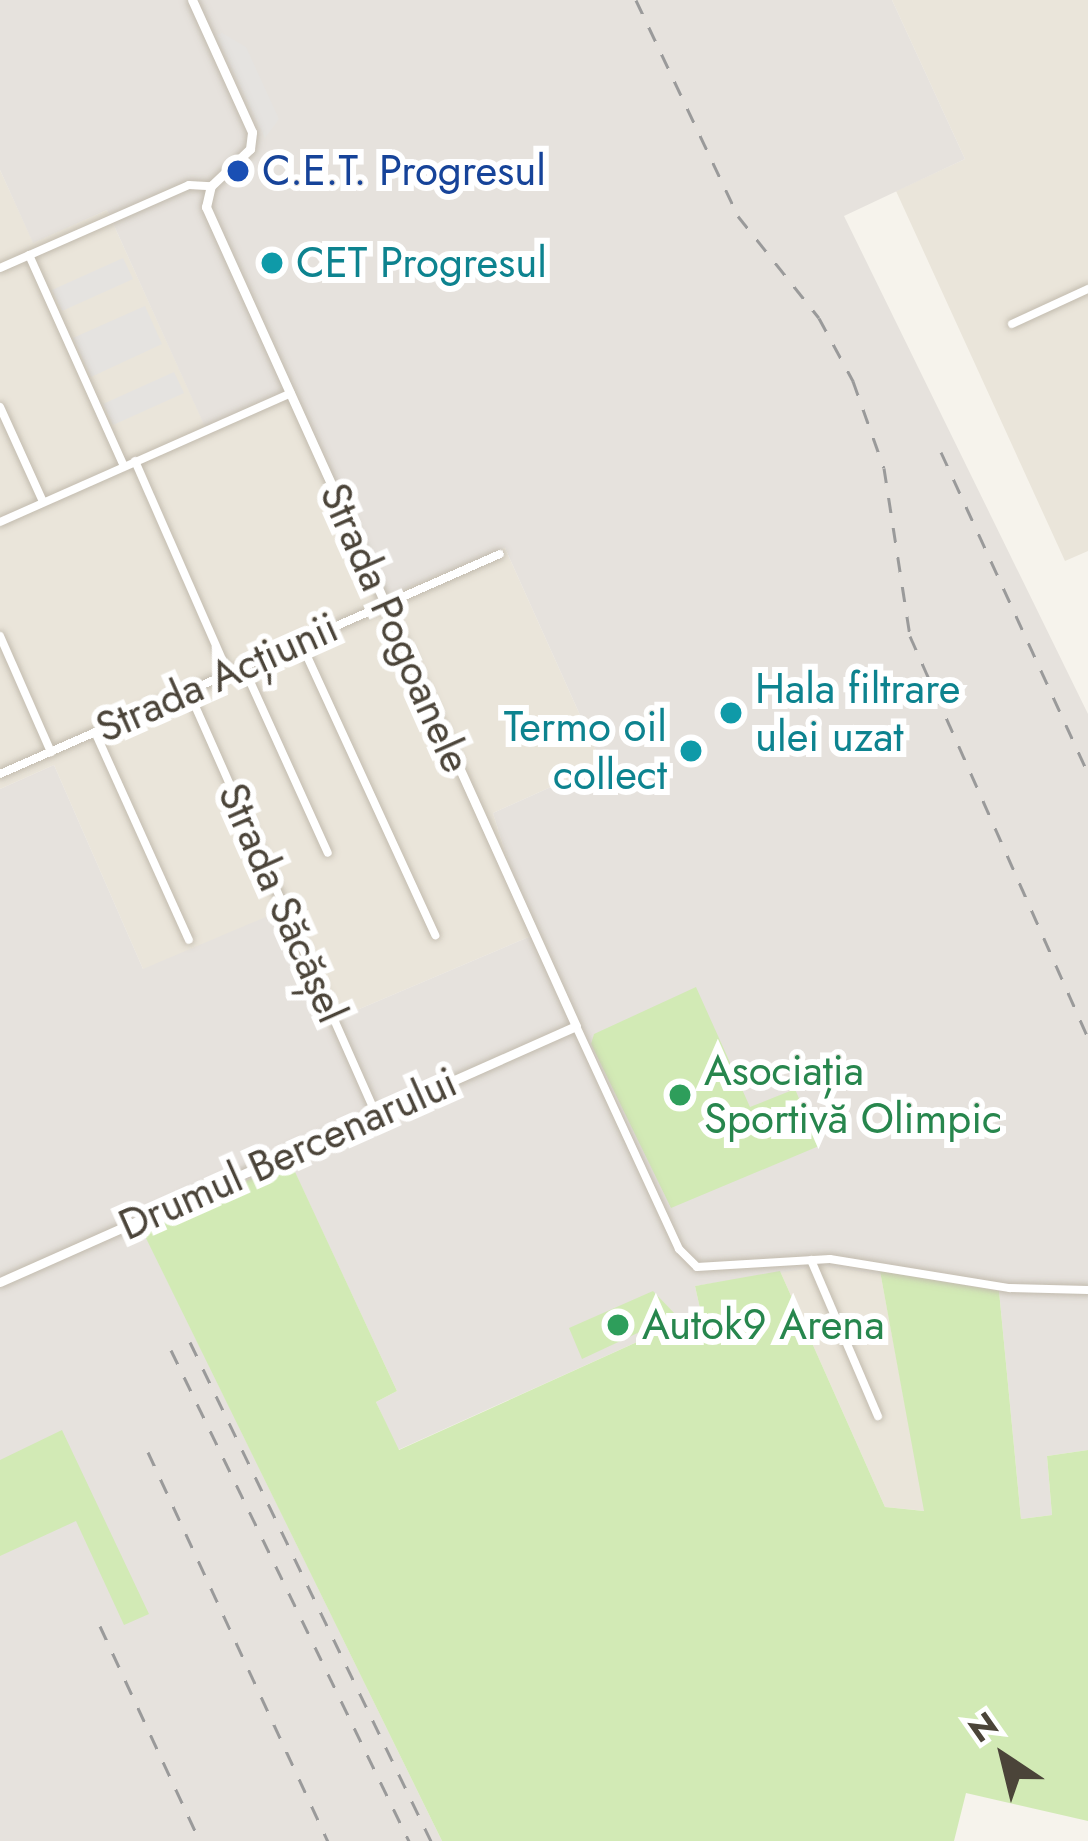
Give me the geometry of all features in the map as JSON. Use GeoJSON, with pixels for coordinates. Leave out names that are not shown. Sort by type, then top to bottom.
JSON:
{"type":"FeatureCollection","features":[{"type":"Feature","properties":{"kind":"street"},"geometry":{"type":"LineString","coordinates":[[0,268],[189,185],[211,186],[250,149],[252,132],[192,0]]}},
{"type":"Feature","properties":{"kind":"street","name":"Strada Pogoanele"},"geometry":{"type":"LineString","coordinates":[[211,186],[206,207],[576,1026],[690,1263],[715,1270],[811,1260]]}},
{"type":"Feature","properties":{"kind":"street"},"geometry":{"type":"LineString","coordinates":[[29,255],[124,466]]}},
{"type":"Feature","properties":{"kind":"street"},"geometry":{"type":"LineString","coordinates":[[1012,324],[1088,289]]}},
{"type":"Feature","properties":{"kind":"street"},"geometry":{"type":"LineString","coordinates":[[0,522],[291,393]]}},
{"type":"Feature","properties":{"kind":"street"},"geometry":{"type":"LineString","coordinates":[[0,407],[43,502]]}},
{"type":"Feature","properties":{"kind":"street"},"geometry":{"type":"LineString","coordinates":[[135,461],[228,673]]}},
{"type":"Feature","properties":{"kind":"street","name":"Strada Acțiunii"},"geometry":{"type":"LineString","coordinates":[[0,774],[500,554]]}},
{"type":"Feature","properties":{"kind":"street"},"geometry":{"type":"LineString","coordinates":[[0,636],[51,752]]}},
{"type":"Feature","properties":{"kind":"street"},"geometry":{"type":"LineString","coordinates":[[300,641],[434,935]]}},
{"type":"Feature","properties":{"kind":"street"},"geometry":{"type":"LineString","coordinates":[[243,666],[328,853]]}},
{"type":"Feature","properties":{"kind":"street","name":"Strada Săcășel"},"geometry":{"type":"LineString","coordinates":[[188,690],[376,1115]]}},
{"type":"Feature","properties":{"kind":"street"},"geometry":{"type":"LineString","coordinates":[[95,732],[189,940]]}},
{"type":"Feature","properties":{"kind":"street","name":"Drumul Bercenarului"},"geometry":{"type":"LineString","coordinates":[[0,1282],[576,1026]]}},
{"type":"Feature","properties":{"kind":"street"},"geometry":{"type":"LineString","coordinates":[[811,1260],[1010,1288],[1088,1290]]}},
{"type":"Feature","properties":{"kind":"street"},"geometry":{"type":"LineString","coordinates":[[811,1260],[878,1417]]}},
{"type":"Feature","properties":{"kind":"shaded area"},"geometry":{"type":"Polygon","coordinates":[[[0,0],[892,0],[965,159],[844,216],[1088,714],[1088,1450],[1047,1456],[1052,1515],[1021,1519],[999,1291],[822,1266],[695,1286],[701,1313],[398,1450],[376,1402],[397,1391],[290,1162],[142,1229],[442,1841],[0,1841],[0,789],[54,765],[143,969],[275,913],[324,1024],[531,936],[493,813],[602,764],[505,548],[386,597],[294,389],[205,427],[107,210],[33,243],[0,170],[0,0]]]}},
{"type":"Feature","properties":{"kind":"shaded area"},"geometry":{"type":"Polygon","coordinates":[[[892,0],[1088,0],[1088,551],[1065,561],[896,191],[965,159],[892,0]]]}},
{"type":"Feature","properties":{"kind":"shaded area"},"geometry":{"type":"Polygon","coordinates":[[[222,33],[246,47],[279,119],[265,138],[216,35],[222,33]]]}},
{"type":"Feature","properties":{"kind":"shaded area"},"geometry":{"type":"Polygon","coordinates":[[[0,170],[33,242],[107,210],[205,426],[294,388],[386,597],[505,548],[602,764],[493,813],[531,936],[324,1024],[143,969],[54,765],[0,789],[0,170]]]}},
{"type":"Feature","properties":{"kind":"shaded area"},"geometry":{"type":"Polygon","coordinates":[[[123,258],[133,279],[62,311],[52,290],[123,258]]]}},
{"type":"Feature","properties":{"kind":"shaded area"},"geometry":{"type":"Polygon","coordinates":[[[145,306],[162,344],[91,377],[73,338],[145,306]]]}},
{"type":"Feature","properties":{"kind":"shaded area"},"geometry":{"type":"Polygon","coordinates":[[[174,372],[184,393],[113,425],[103,404],[174,372]]]}},
{"type":"Feature","properties":{"kind":"shaded area"},"geometry":{"type":"Polygon","coordinates":[[[822,1266],[880,1271],[925,1511],[885,1507],[780,1271],[822,1266]]]}},
{"type":"Feature","properties":{"kind":"green space","name":"Asociația Sportivă Olimpic"},"geometry":{"type":"Polygon","coordinates":[[[696,987],[750,1107],[795,1089],[819,1146],[671,1208],[591,1044],[594,1034],[696,987]]]}},
{"type":"Feature","properties":{"kind":"green space"},"geometry":{"type":"Polygon","coordinates":[[[290,1161],[397,1391],[376,1402],[399,1450],[701,1313],[695,1286],[780,1271],[885,1507],[924,1511],[880,1271],[999,1291],[1021,1519],[1052,1515],[1047,1456],[1088,1450],[1088,1821],[966,1793],[954,1841],[442,1841],[141,1228],[290,1161]]]}},
{"type":"Feature","properties":{"kind":"green space","name":"Autok9 Arena"},"geometry":{"type":"Polygon","coordinates":[[[653,1291],[676,1315],[582,1359],[569,1328],[653,1291]]]}},
{"type":"Feature","properties":{"kind":"green space"},"geometry":{"type":"Polygon","coordinates":[[[62,1430],[149,1614],[124,1625],[76,1521],[0,1556],[0,1460],[62,1430]]]}},
{"type":"Feature","properties":{"kind":"railway"},"geometry":{"type":"LineString","coordinates":[[636,0],[738,216],[819,318],[853,381],[884,468],[910,636],[1088,1037]]}},
{"type":"Feature","properties":{"kind":"railway"},"geometry":{"type":"LineString","coordinates":[[941,452],[1088,773]]}},
{"type":"Feature","properties":{"kind":"railway"},"geometry":{"type":"LineString","coordinates":[[190,1342],[431,1841]]}},
{"type":"Feature","properties":{"kind":"railway"},"geometry":{"type":"LineString","coordinates":[[171,1350],[409,1841]]}},
{"type":"Feature","properties":{"kind":"railway"},"geometry":{"type":"LineString","coordinates":[[148,1452],[328,1841]]}},
{"type":"Feature","properties":{"kind":"railway"},"geometry":{"type":"LineString","coordinates":[[100,1626],[200,1841]]}},
{"type":"Feature","properties":{"kind":"place","name":"C.E.T. Progresul"},"geometry":{"type":"Point","coordinates":[238,171]}},
{"type":"Feature","properties":{"kind":"place","name":"CET Progresul"},"geometry":{"type":"Point","coordinates":[272,263]}},
{"type":"Feature","properties":{"kind":"place","name":"Hala filtrare ulei uzat"},"geometry":{"type":"Point","coordinates":[731,713]}},
{"type":"Feature","properties":{"kind":"place","name":"Termo oil collect"},"geometry":{"type":"Point","coordinates":[691,751]}},
{"type":"Feature","properties":{"kind":"place","name":"Asociația Sportivă Olimpic"},"geometry":{"type":"Point","coordinates":[680,1095]}},
{"type":"Feature","properties":{"kind":"place","name":"Autok9 Arena"},"geometry":{"type":"Point","coordinates":[618,1325]}}]}
